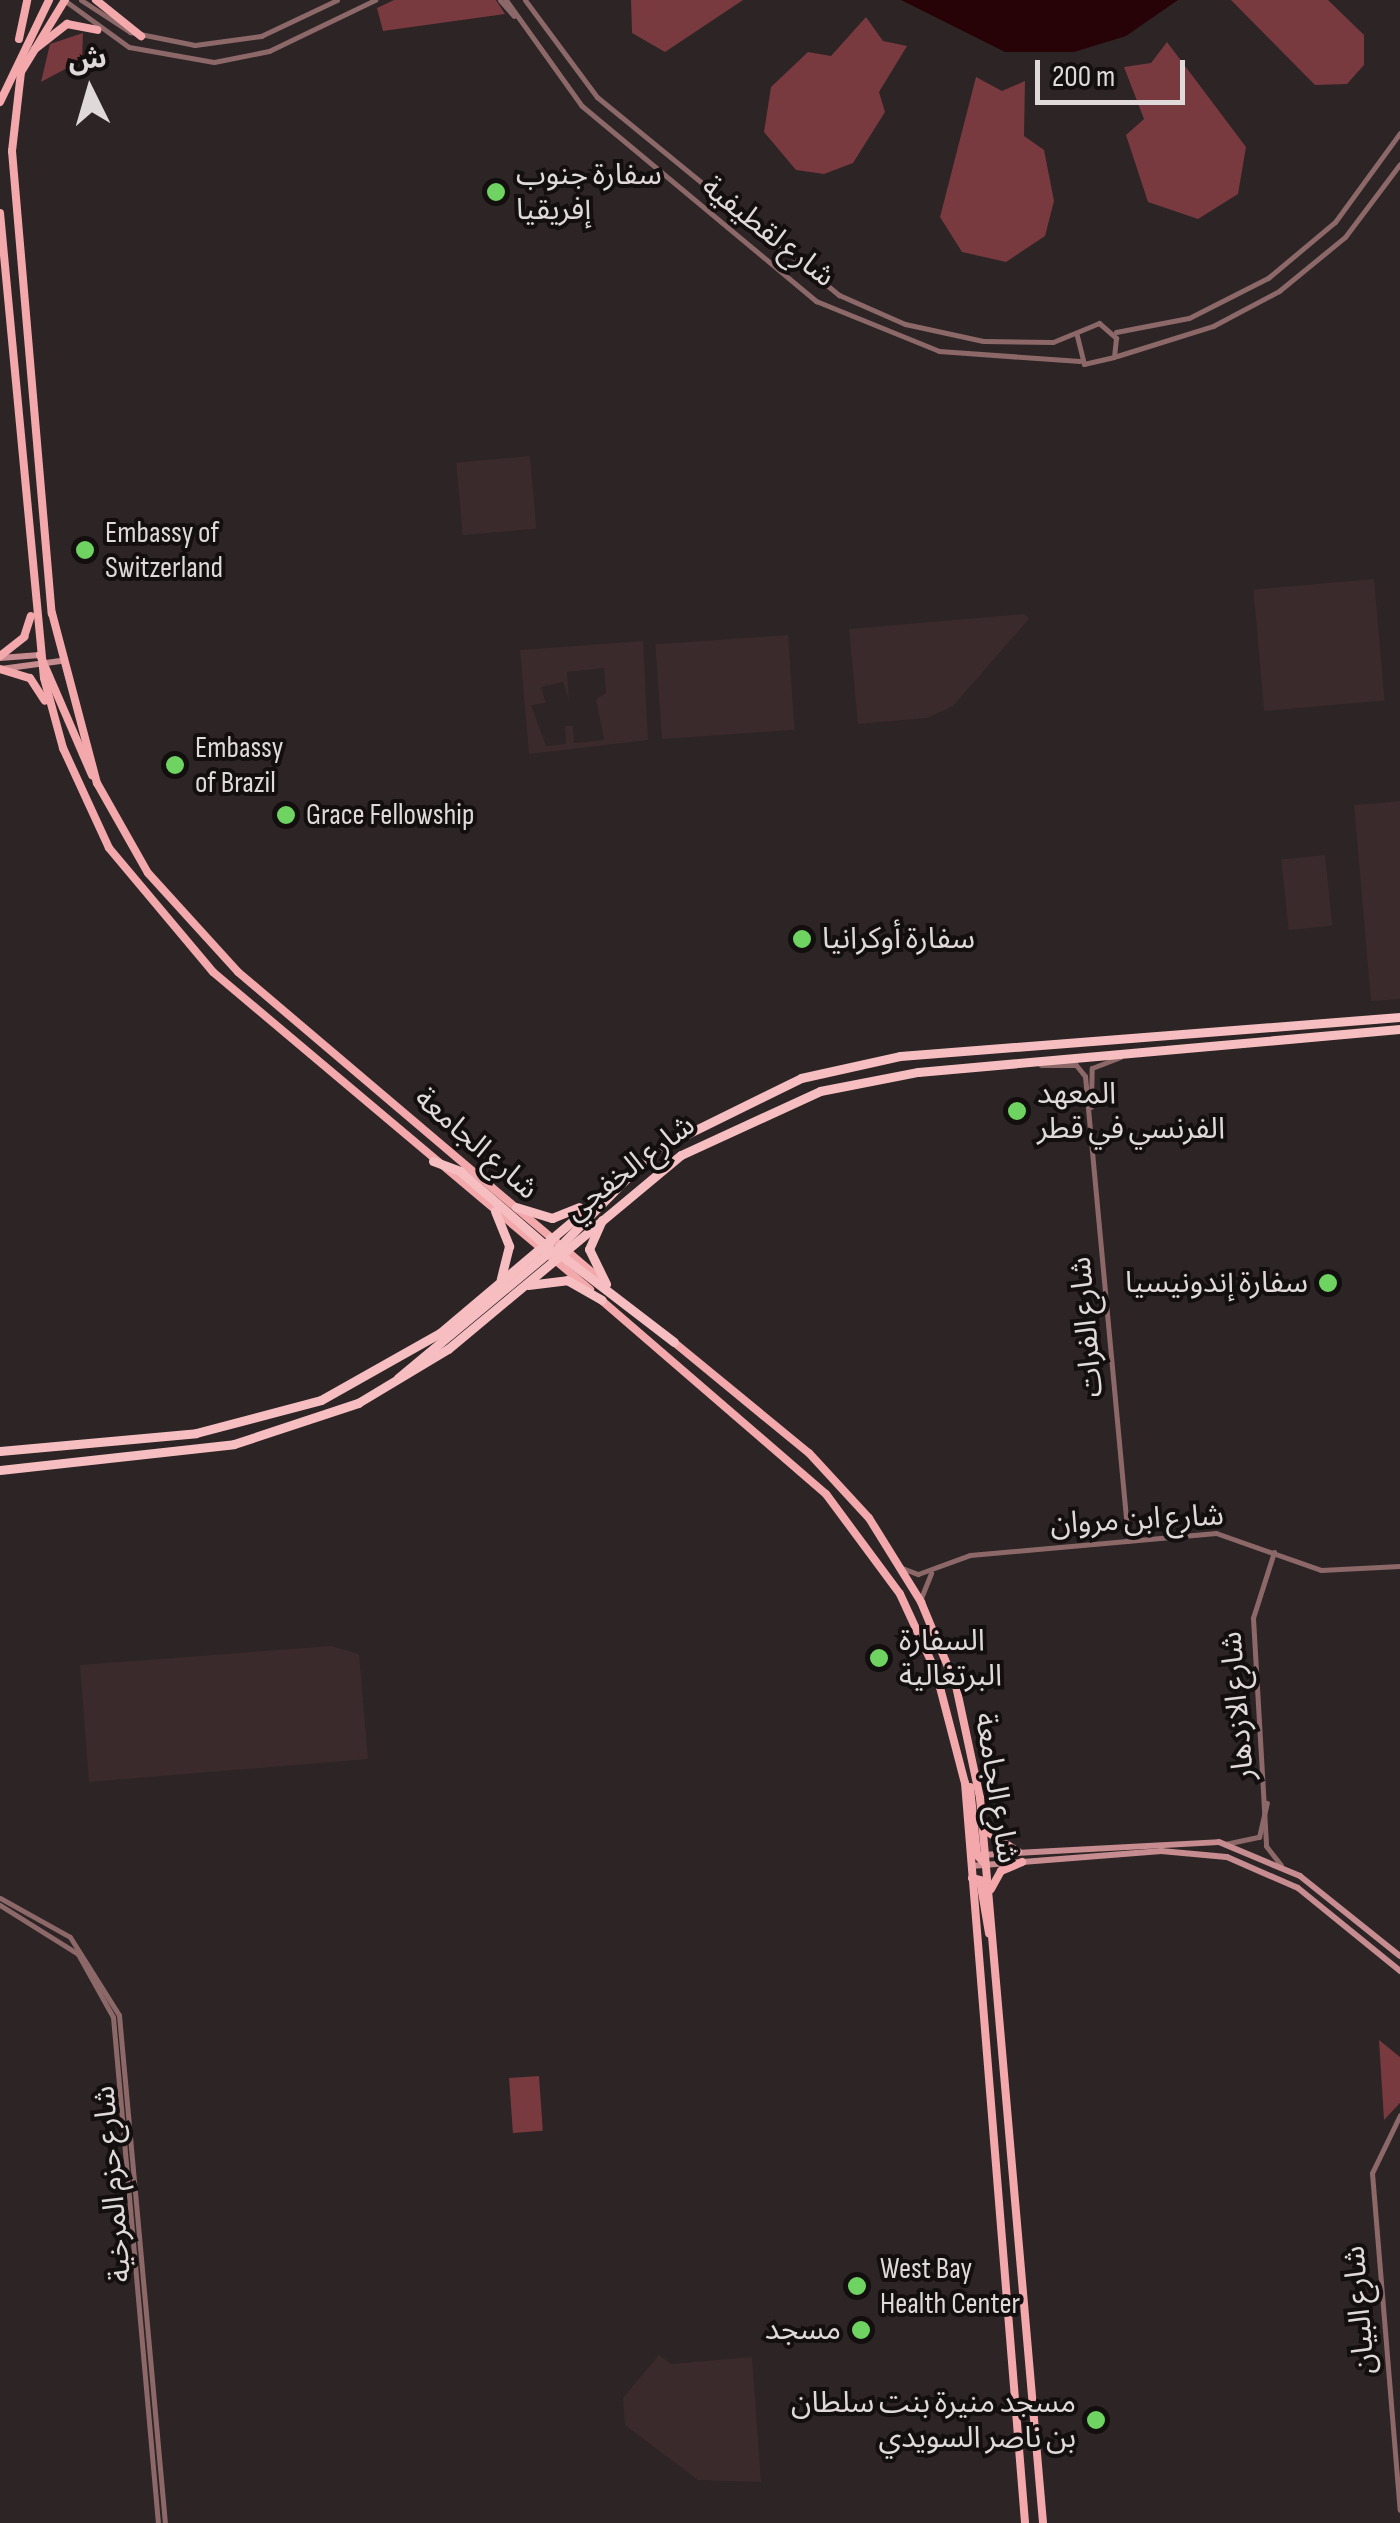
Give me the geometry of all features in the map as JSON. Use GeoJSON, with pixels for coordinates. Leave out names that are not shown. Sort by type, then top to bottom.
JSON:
{"type":"FeatureCollection","features":[{"type":"Feature","properties":{"kind":"highway","name":"شارع الخفجي"},"geometry":{"type":"LineString","coordinates":[[0,1470],[234,1444],[391,1386],[520,1288],[587,1206],[636,1165],[738,1103],[853,1064],[1400,1017]]}},
{"type":"Feature","properties":{"kind":"highway","name":"شارع الخفجي"},"geometry":{"type":"LineString","coordinates":[[0,1451],[196,1433],[294,1409],[402,1359],[498,1283],[725,1128],[796,1098],[891,1075],[1382,1030],[1400,1032]]}},
{"type":"Feature","properties":{"kind":"highway"},"geometry":{"type":"LineString","coordinates":[[433,1161],[460,1171],[552,1249],[674,1342]]}},
{"type":"Feature","properties":{"kind":"highway"},"geometry":{"type":"LineString","coordinates":[[391,1386],[552,1249],[636,1165]]}},
{"type":"Feature","properties":{"kind":"highway"},"geometry":{"type":"LineString","coordinates":[[516,1207],[552,1218],[587,1206]]}},
{"type":"Feature","properties":{"kind":"highway"},"geometry":{"type":"LineString","coordinates":[[606,1284],[589,1250],[609,1209]]}},
{"type":"Feature","properties":{"kind":"highway"},"geometry":{"type":"LineString","coordinates":[[495,1211],[509,1246],[498,1283]]}},
{"type":"Feature","properties":{"kind":"highway"},"geometry":{"type":"LineString","coordinates":[[520,1288],[561,1279],[602,1300]]}},
{"type":"Feature","properties":{"kind":"main road"},"geometry":{"type":"LineString","coordinates":[[0,102],[18,50],[27,0]]}},
{"type":"Feature","properties":{"kind":"main road"},"geometry":{"type":"LineString","coordinates":[[18,50],[49,0]]}},
{"type":"Feature","properties":{"kind":"main road","name":"شارع الجامعة"},"geometry":{"type":"LineString","coordinates":[[64,0],[28,56],[12,151],[51,710],[109,848],[145,900],[213,972],[433,1161],[495,1211],[606,1284],[825,1469],[902,1568],[921,1602],[966,1721],[983,1825],[972,1878],[1025,2523]]}},
{"type":"Feature","properties":{"kind":"main road"},"geometry":{"type":"LineString","coordinates":[[96,0],[141,36]]}},
{"type":"Feature","properties":{"kind":"main road"},"geometry":{"type":"LineString","coordinates":[[28,56],[63,25],[98,30]]}},
{"type":"Feature","properties":{"kind":"main road","name":"شارع الجامعة"},"geometry":{"type":"LineString","coordinates":[[0,212],[33,606],[48,661],[97,783],[148,874],[188,922],[516,1207],[602,1300],[813,1480],[850,1523],[909,1612],[961,1760],[978,1860],[990,1898],[1043,2523]]}},
{"type":"Feature","properties":{"kind":"main road"},"geometry":{"type":"LineString","coordinates":[[0,657],[24,636],[33,606]]}},
{"type":"Feature","properties":{"kind":"main road"},"geometry":{"type":"LineString","coordinates":[[0,657],[48,661]]}},
{"type":"Feature","properties":{"kind":"main road"},"geometry":{"type":"LineString","coordinates":[[0,669],[48,661]]}},
{"type":"Feature","properties":{"kind":"main road"},"geometry":{"type":"LineString","coordinates":[[0,669],[34,680],[51,710]]}},
{"type":"Feature","properties":{"kind":"main road"},"geometry":{"type":"LineString","coordinates":[[983,1825],[996,1844],[1020,1857],[1174,1851],[1245,1862],[1298,1888],[1400,1971]]}},
{"type":"Feature","properties":{"kind":"main road"},"geometry":{"type":"LineString","coordinates":[[978,1860],[1225,1844],[1282,1865],[1400,1956]]}},
{"type":"Feature","properties":{"kind":"main road"},"geometry":{"type":"LineString","coordinates":[[990,1898],[1001,1871],[1020,1857]]}},
{"type":"Feature","properties":{"kind":"main road"},"geometry":{"type":"LineString","coordinates":[[972,1878],[980,1880],[993,1942]]}},
{"type":"Feature","properties":{"kind":"street"},"geometry":{"type":"LineString","coordinates":[[64,0],[98,30],[162,57],[225,61],[288,44],[375,0]]}},
{"type":"Feature","properties":{"kind":"street"},"geometry":{"type":"LineString","coordinates":[[81,0],[141,36],[236,42],[336,0]]}},
{"type":"Feature","properties":{"kind":"street","name":"شارع لقطيفية"},"geometry":{"type":"LineString","coordinates":[[503,0],[582,106],[816,301],[939,351],[1080,361]]}},
{"type":"Feature","properties":{"kind":"street","name":"شارع لقطيفية"},"geometry":{"type":"LineString","coordinates":[[526,0],[597,97],[827,288],[953,336],[1021,343],[1076,333]]}},
{"type":"Feature","properties":{"kind":"street"},"geometry":{"type":"LineString","coordinates":[[1400,133],[1335,222],[1274,274],[1189,318],[1112,331],[1094,323],[1076,333],[1080,361],[1100,367],[1114,357],[1213,326],[1279,291],[1344,236],[1400,164]]}},
{"type":"Feature","properties":{"kind":"street"},"geometry":{"type":"LineString","coordinates":[[1112,331],[1114,357]]}},
{"type":"Feature","properties":{"kind":"street","name":"شارع الفرات"},"geometry":{"type":"LineString","coordinates":[[1124,1054],[1092,1068],[1090,1110],[1128,1541]]}},
{"type":"Feature","properties":{"kind":"street","name":"شارع الفرات"},"geometry":{"type":"LineString","coordinates":[[1030,1063],[1080,1067],[1090,1110]]}},
{"type":"Feature","properties":{"kind":"street","name":"شارع ابن مروان"},"geometry":{"type":"LineString","coordinates":[[902,1568],[932,1570],[970,1554],[1228,1534],[1320,1570],[1400,1566]]}},
{"type":"Feature","properties":{"kind":"street","name":"شارع الازدهار"},"geometry":{"type":"LineString","coordinates":[[1274,1552],[1253,1618],[1268,1800],[1266,1846],[1282,1865]]}},
{"type":"Feature","properties":{"kind":"street"},"geometry":{"type":"LineString","coordinates":[[921,1602],[932,1570]]}},
{"type":"Feature","properties":{"kind":"street","name":"شارع الازدهار"},"geometry":{"type":"LineString","coordinates":[[1225,1844],[1259,1837],[1268,1800]]}},
{"type":"Feature","properties":{"kind":"street","name":"شارع حزم المرخية"},"geometry":{"type":"LineString","coordinates":[[0,1898],[82,1948],[119,2015],[162,2523]]}},
{"type":"Feature","properties":{"kind":"street","name":"شارع حزم المرخية"},"geometry":{"type":"LineString","coordinates":[[0,1906],[78,1954],[113,2017],[162,2523]]}},
{"type":"Feature","properties":{"kind":"street","name":"شارع البيان"},"geometry":{"type":"LineString","coordinates":[[1400,2115],[1372,2172],[1396,2422],[1400,2510]]}},
{"type":"Feature","properties":{"kind":"shaded area"},"geometry":{"type":"Polygon","coordinates":[[[394,0],[496,0],[505,14],[383,31],[377,8],[394,0]]]}},
{"type":"Feature","properties":{"kind":"shaded area"},"geometry":{"type":"Polygon","coordinates":[[[631,0],[743,0],[665,52],[632,33],[631,0]]]}},
{"type":"Feature","properties":{"kind":"shaded area"},"geometry":{"type":"Polygon","coordinates":[[[901,0],[1178,0],[1126,36],[1074,52],[1005,52],[901,0]]]}},
{"type":"Feature","properties":{"kind":"shaded area"},"geometry":{"type":"Polygon","coordinates":[[[1231,0],[1328,0],[1364,35],[1364,65],[1347,84],[1315,85],[1231,0]]]}},
{"type":"Feature","properties":{"kind":"shaded area"},"geometry":{"type":"Polygon","coordinates":[[[866,17],[883,41],[907,46],[879,92],[885,112],[853,163],[824,174],[796,170],[764,132],[771,87],[808,52],[831,56],[866,17]]]}},
{"type":"Feature","properties":{"kind":"shaded area"},"geometry":{"type":"Polygon","coordinates":[[[83,33],[82,60],[41,82],[50,44],[83,33]]]}},
{"type":"Feature","properties":{"kind":"shaded area"},"geometry":{"type":"Polygon","coordinates":[[[1167,42],[1246,147],[1238,194],[1198,219],[1148,202],[1126,135],[1144,119],[1124,67],[1151,63],[1167,42]]]}},
{"type":"Feature","properties":{"kind":"shaded area"},"geometry":{"type":"Polygon","coordinates":[[[976,77],[1002,91],[1025,81],[1024,136],[1044,150],[1054,201],[1045,236],[1006,262],[962,252],[940,217],[976,77]]]}},
{"type":"Feature","properties":{"kind":"shaded area"},"geometry":{"type":"Polygon","coordinates":[[[530,456],[536,529],[463,535],[456,462],[530,456]]]}},
{"type":"Feature","properties":{"kind":"shaded area"},"geometry":{"type":"Polygon","coordinates":[[[1374,579],[1385,701],[1264,711],[1253,590],[1374,579]]]}},
{"type":"Feature","properties":{"kind":"shaded area"},"geometry":{"type":"Polygon","coordinates":[[[1024,614],[1029,619],[953,706],[927,718],[858,724],[849,629],[1024,614]]]}},
{"type":"Feature","properties":{"kind":"shaded area"},"geometry":{"type":"Polygon","coordinates":[[[788,635],[795,730],[662,739],[655,644],[788,635]]]}},
{"type":"Feature","properties":{"kind":"shaded area"},"geometry":{"type":"Polygon","coordinates":[[[643,641],[648,740],[529,754],[520,650],[643,641]],[[604,668],[567,672],[569,700],[563,682],[541,687],[546,703],[531,705],[546,746],[566,744],[565,726],[573,726],[574,743],[604,740],[596,699],[606,693],[604,668]]]}},
{"type":"Feature","properties":{"kind":"shaded area"},"geometry":{"type":"Polygon","coordinates":[[[1400,801],[1400,999],[1371,1001],[1354,805],[1400,801]]]}},
{"type":"Feature","properties":{"kind":"shaded area"},"geometry":{"type":"Polygon","coordinates":[[[1325,855],[1332,926],[1289,930],[1281,860],[1325,855]]]}},
{"type":"Feature","properties":{"kind":"shaded area"},"geometry":{"type":"Polygon","coordinates":[[[331,1646],[359,1654],[368,1759],[89,1782],[80,1665],[331,1646]]]}},
{"type":"Feature","properties":{"kind":"shaded area"},"geometry":{"type":"Polygon","coordinates":[[[1379,2040],[1400,2057],[1400,2103],[1384,2120],[1379,2040]]]}},
{"type":"Feature","properties":{"kind":"shaded area"},"geometry":{"type":"Polygon","coordinates":[[[539,2076],[543,2131],[513,2133],[509,2078],[539,2076]]]}},
{"type":"Feature","properties":{"kind":"shaded area"},"geometry":{"type":"Polygon","coordinates":[[[659,2355],[671,2364],[752,2357],[761,2482],[698,2480],[625,2425],[623,2398],[659,2355]]]}},
{"type":"Feature","properties":{"kind":"place","name":"سفارة جنوب إفريقيا"},"geometry":{"type":"Point","coordinates":[496,192]}},
{"type":"Feature","properties":{"kind":"place","name":"Embassy of Switzerland"},"geometry":{"type":"Point","coordinates":[85,550]}},
{"type":"Feature","properties":{"kind":"place","name":"Embassy of Brazil"},"geometry":{"type":"Point","coordinates":[175,765]}},
{"type":"Feature","properties":{"kind":"place","name":"Grace Fellowship"},"geometry":{"type":"Point","coordinates":[286,815]}},
{"type":"Feature","properties":{"kind":"place","name":"سفارة أوكرانيا"},"geometry":{"type":"Point","coordinates":[802,939]}},
{"type":"Feature","properties":{"kind":"place","name":"المعهد الفرنسي في قطر"},"geometry":{"type":"Point","coordinates":[1017,1111]}},
{"type":"Feature","properties":{"kind":"place","name":"سفارة إندونيسيا"},"geometry":{"type":"Point","coordinates":[1328,1283]}},
{"type":"Feature","properties":{"kind":"place","name":"السفارة البرتغالية"},"geometry":{"type":"Point","coordinates":[879,1658]}},
{"type":"Feature","properties":{"kind":"place","name":"West Bay Health Center"},"geometry":{"type":"Point","coordinates":[857,2286]}},
{"type":"Feature","properties":{"kind":"place","name":"مسجد"},"geometry":{"type":"Point","coordinates":[861,2330]}},
{"type":"Feature","properties":{"kind":"place","name":"مسجد منيرة بنت سلطان بن ناصر السويدي"},"geometry":{"type":"Point","coordinates":[1096,2420]}}]}
